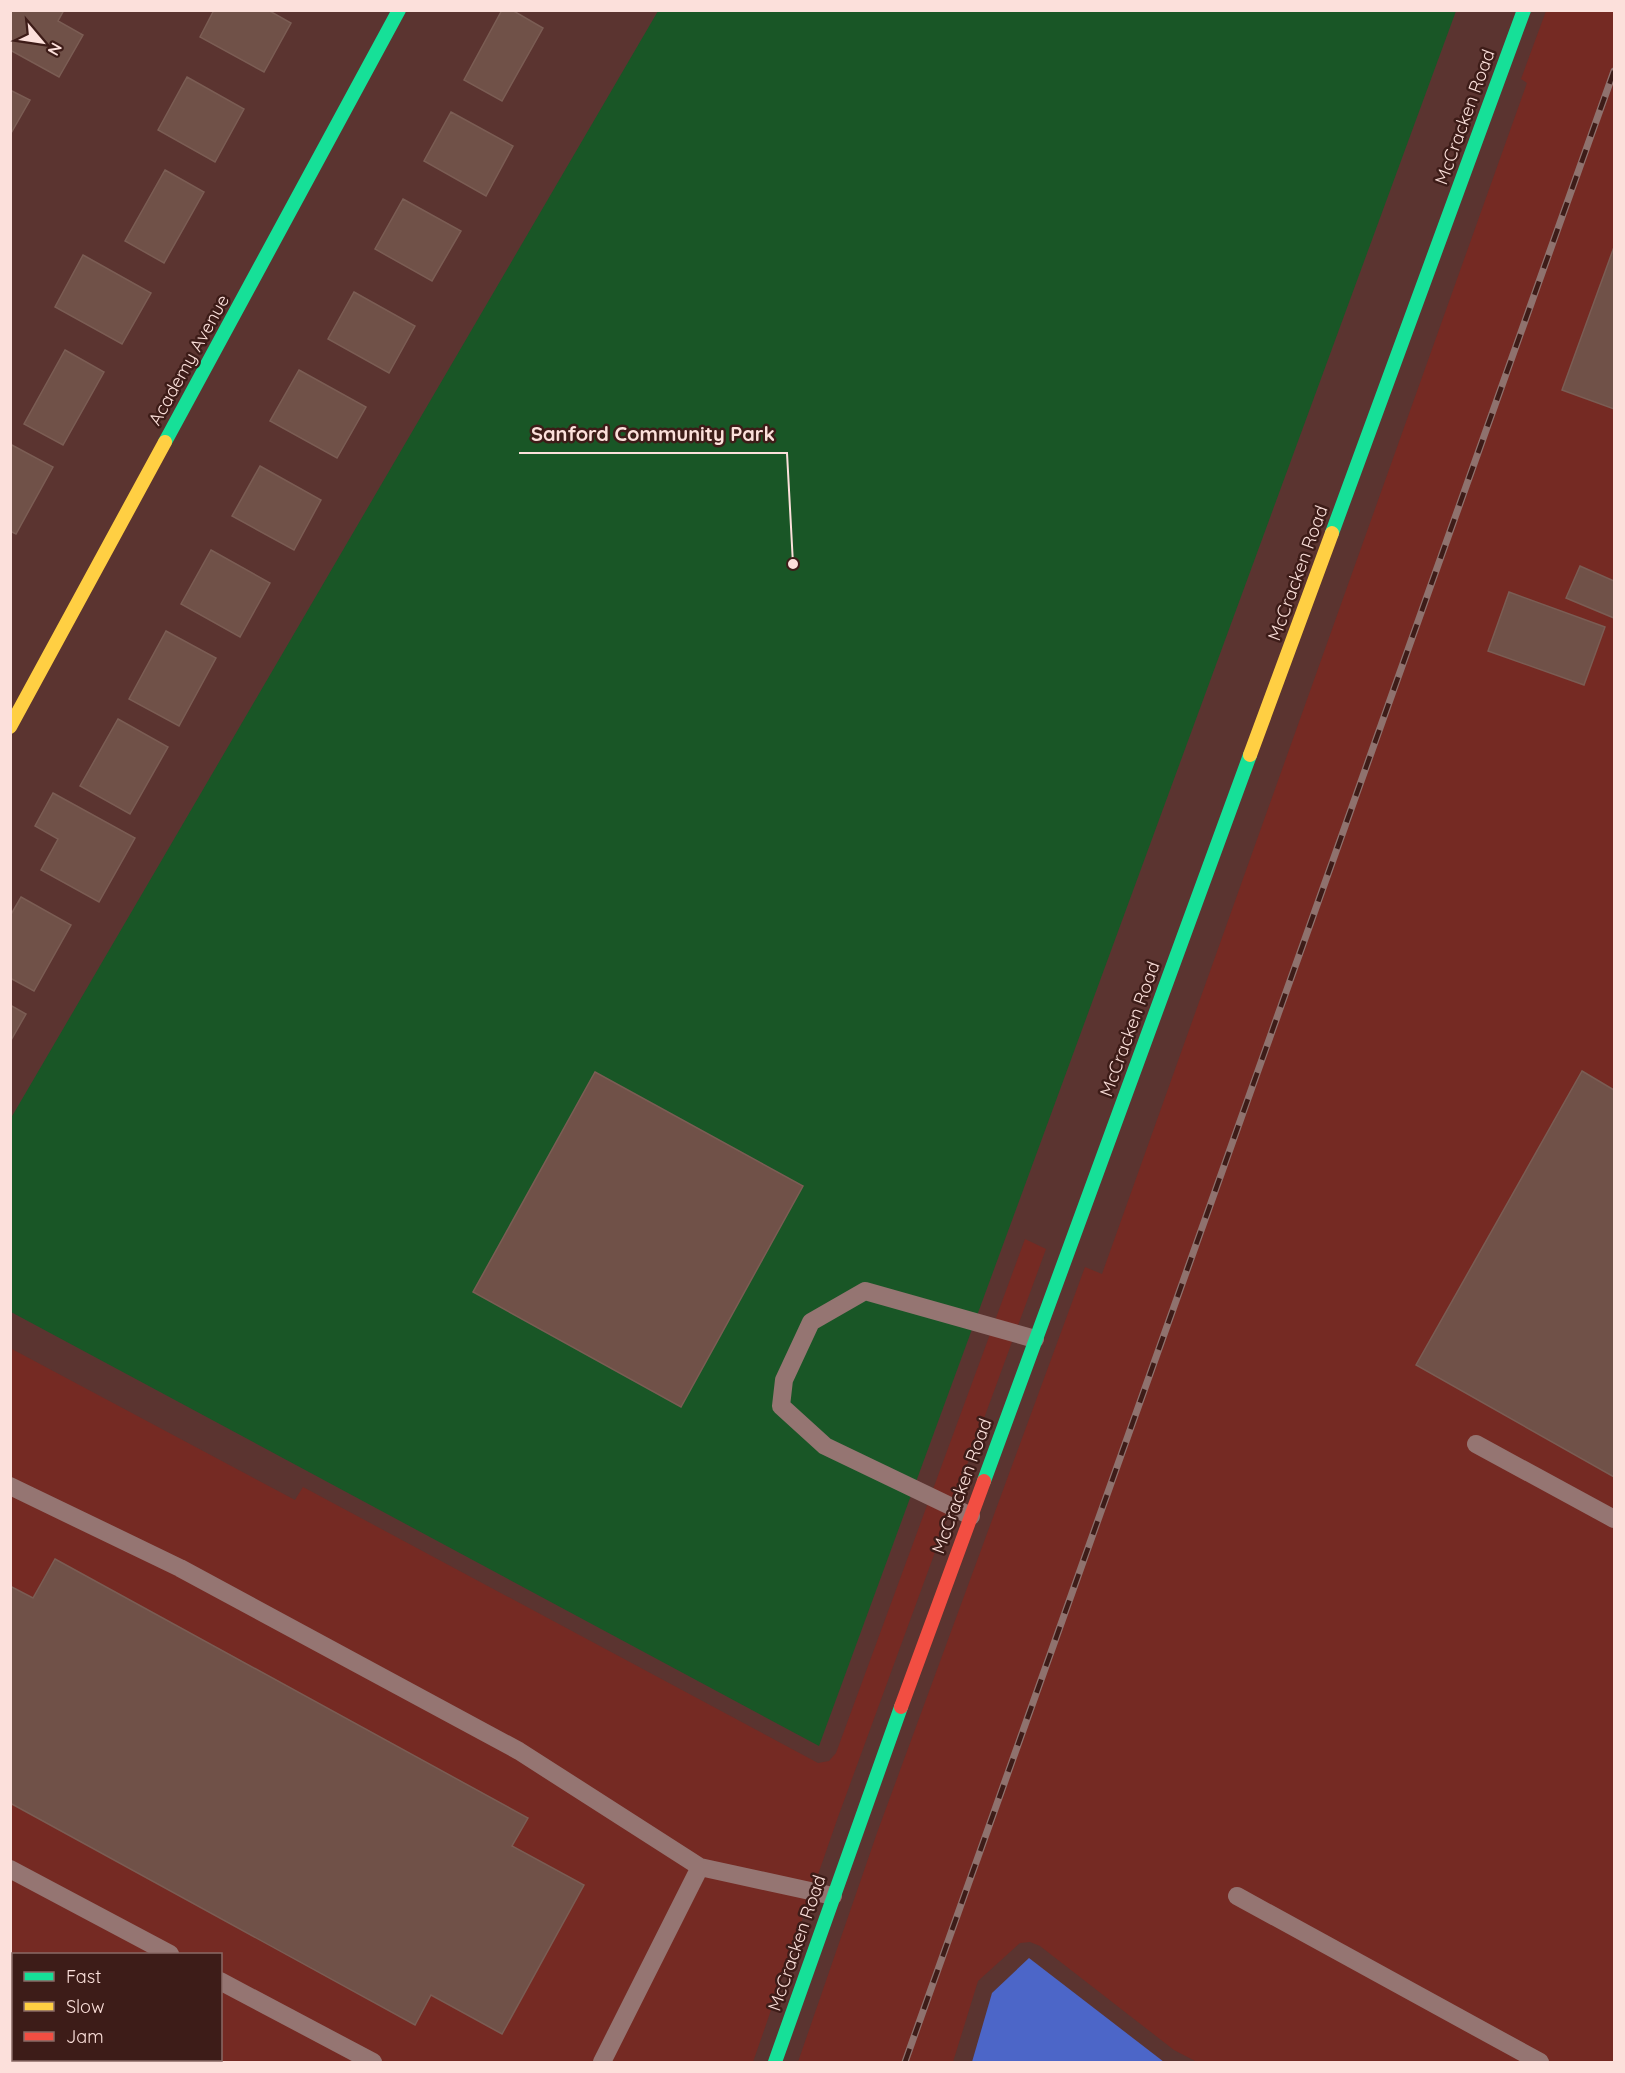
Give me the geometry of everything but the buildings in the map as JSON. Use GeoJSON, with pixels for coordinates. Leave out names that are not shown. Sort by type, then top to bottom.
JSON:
{"type":"FeatureCollection","features":[{"type":"Feature","properties":{"kind":"street","name":"Academy Avenue"},"geometry":{"type":"LineString","coordinates":[[10,727],[399,10]]}},
{"type":"Feature","properties":{"kind":"street","name":"McCracken Road"},"geometry":{"type":"LineString","coordinates":[[775,2062],[970,1515],[1524,10]]}},
{"type":"Feature","properties":{"kind":"lane"},"geometry":{"type":"LineString","coordinates":[[970,1515],[825,1446],[781,1406],[784,1380],[811,1322],[865,1291],[1035,1339]]}},
{"type":"Feature","properties":{"kind":"lane"},"geometry":{"type":"LineString","coordinates":[[1476,1444],[1614,1519]]}},
{"type":"Feature","properties":{"kind":"lane"},"geometry":{"type":"LineString","coordinates":[[10,1486],[180,1568],[519,1752],[700,1867],[833,1896]]}},
{"type":"Feature","properties":{"kind":"lane"},"geometry":{"type":"LineString","coordinates":[[602,2062],[700,1867]]}},
{"type":"Feature","properties":{"kind":"lane"},"geometry":{"type":"LineString","coordinates":[[10,1869],[168,1953]]}},
{"type":"Feature","properties":{"kind":"lane"},"geometry":{"type":"LineString","coordinates":[[1237,1896],[1540,2062]]}},
{"type":"Feature","properties":{"kind":"lane"},"geometry":{"type":"LineString","coordinates":[[222,1982],[373,2062]]}},
{"type":"Feature","properties":{"kind":"shaded area"},"geometry":{"type":"Polygon","coordinates":[[[1546,11],[1614,11],[1614,2062],[1197,2062],[1174,2050],[1040,1946],[1030,1942],[1020,1943],[978,1981],[953,2062],[798,2062],[877,1833],[1085,1267],[1102,1274],[1527,83],[1521,79],[1546,11]]]}},
{"type":"Feature","properties":{"kind":"shaded area"},"geometry":{"type":"Polygon","coordinates":[[[1025,1239],[1046,1249],[838,1817],[753,2062],[11,2062],[10,1348],[295,1500],[303,1487],[818,1763],[829,1761],[836,1753],[1025,1239]]]}},
{"type":"Feature","properties":{"kind":"green space"},"geometry":{"type":"Polygon","coordinates":[[[658,11],[1456,11],[819,1746],[11,1312],[11,1118],[658,11]]]}},
{"type":"Feature","properties":{"kind":"water"},"geometry":{"type":"Polygon","coordinates":[[[1029,1958],[1164,2062],[972,2062],[992,1993],[1029,1958]]]}},
{"type":"Feature","properties":{"kind":"railway"},"geometry":{"type":"LineString","coordinates":[[905,2062],[1614,71]]}},
{"type":"Feature","properties":{"kind":"traffic: fast"},"geometry":{"type":"LineString","coordinates":[[165,442],[399,10]]}},
{"type":"Feature","properties":{"kind":"traffic: fast"},"geometry":{"type":"LineString","coordinates":[[1332,533],[1524,10]]}},
{"type":"Feature","properties":{"kind":"traffic: fast"},"geometry":{"type":"LineString","coordinates":[[984,1481],[1250,755]]}},
{"type":"Feature","properties":{"kind":"traffic: fast"},"geometry":{"type":"LineString","coordinates":[[775,2062],[901,1707]]}},
{"type":"Feature","properties":{"kind":"traffic: slow"},"geometry":{"type":"LineString","coordinates":[[10,727],[165,442]]}},
{"type":"Feature","properties":{"kind":"traffic: slow"},"geometry":{"type":"LineString","coordinates":[[1250,755],[1332,533]]}},
{"type":"Feature","properties":{"kind":"traffic: jam"},"geometry":{"type":"LineString","coordinates":[[901,1707],[984,1481]]}},
{"type":"Feature","properties":{"kind":"place","name":"Sanford Community Park"},"geometry":{"type":"Point","coordinates":[793,564]}}]}
